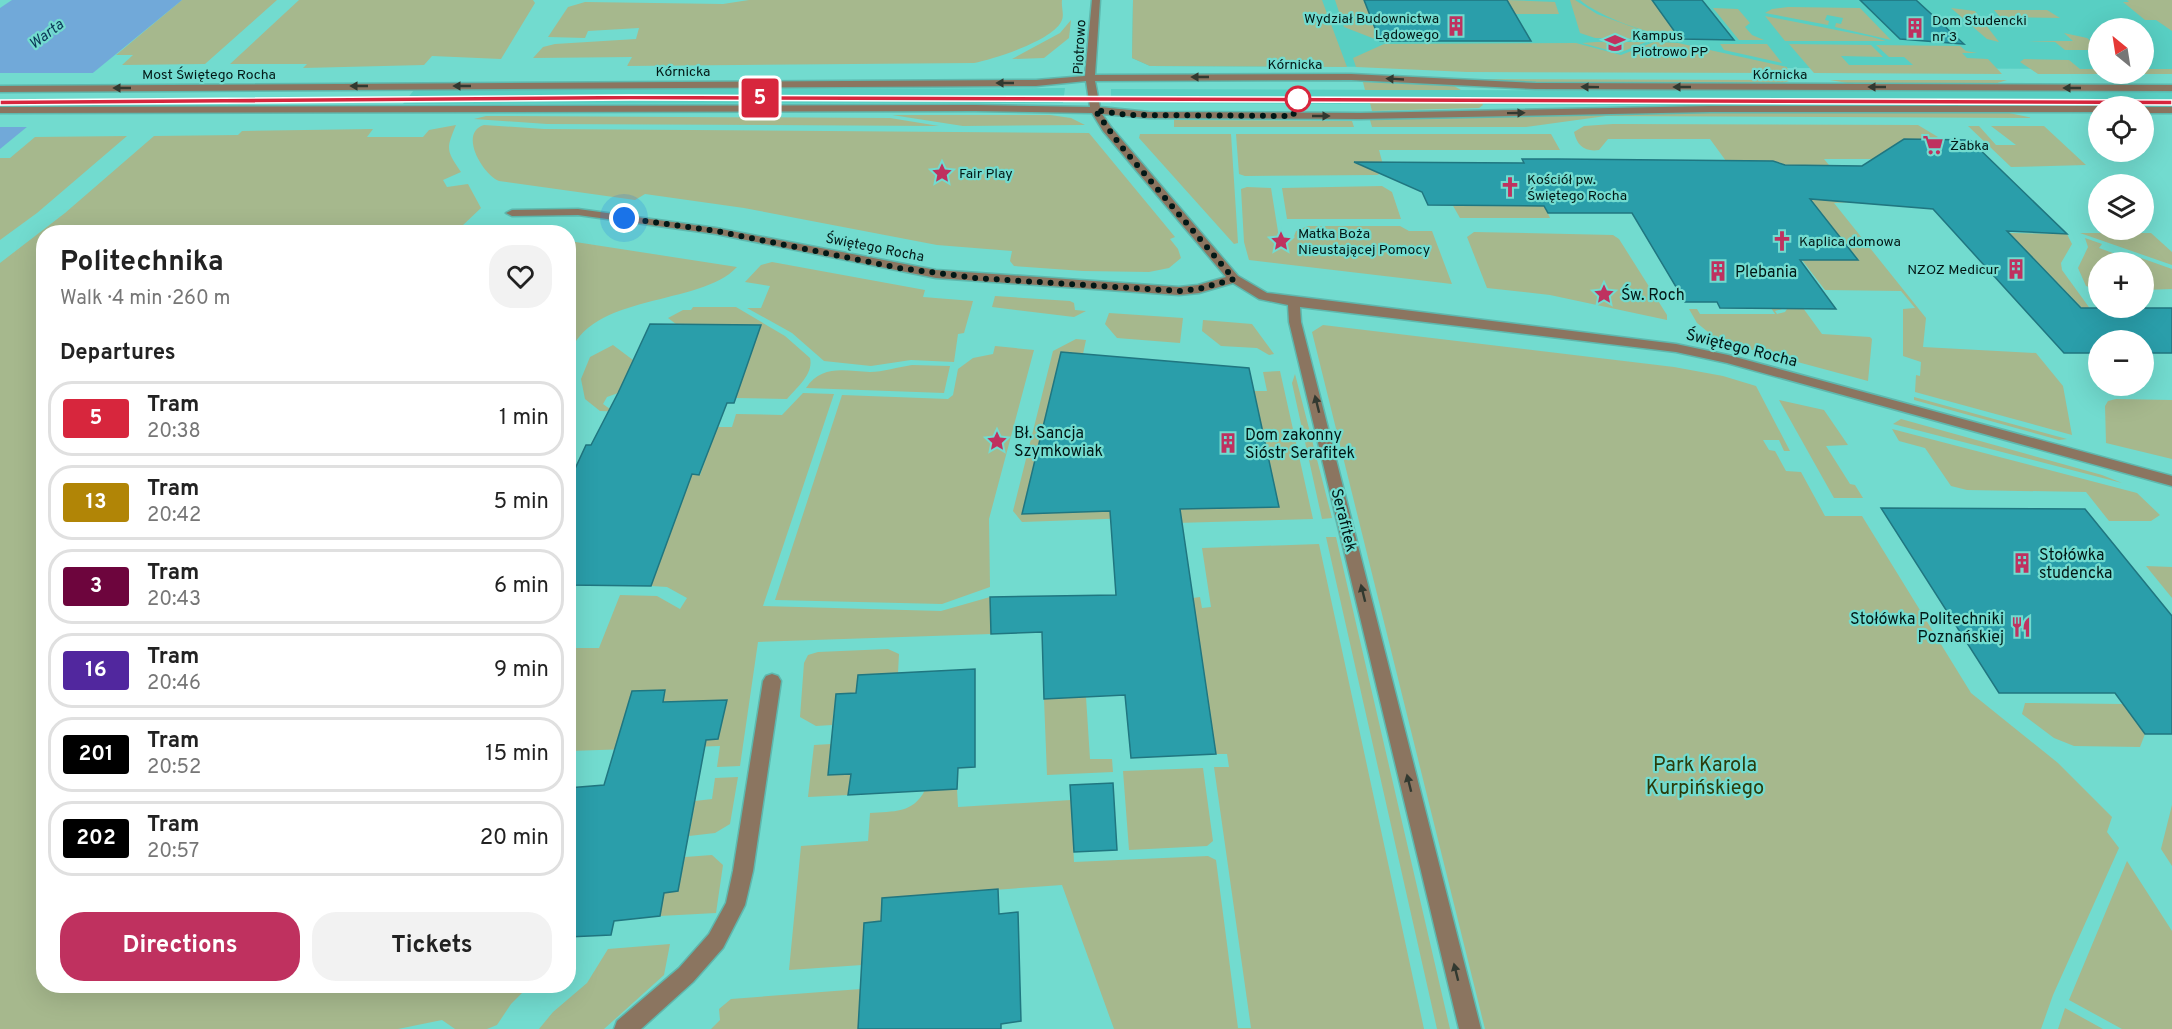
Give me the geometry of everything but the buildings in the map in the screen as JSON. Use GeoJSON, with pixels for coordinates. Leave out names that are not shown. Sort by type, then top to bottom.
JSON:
{"type":"FeatureCollection","features":[{"type":"Feature","properties":{"kind":"street","name":"Piotrowo"},"geometry":{"type":"LineString","coordinates":[[1095,110],[1090,78],[1096,0]]}},
{"type":"Feature","properties":{"kind":"street","name":"Kórnicka"},"geometry":{"type":"LineString","coordinates":[[417,86],[1025,83],[1090,78],[1351,77],[1536,86],[2172,88]]}},
{"type":"Feature","properties":{"kind":"street","name":"Most Świętego Rocha"},"geometry":{"type":"LineString","coordinates":[[0,89],[417,86]]}},
{"type":"Feature","properties":{"kind":"street"},"geometry":{"type":"LineString","coordinates":[[0,110],[400,107],[1095,110],[1127,115],[1360,116],[1710,109],[2088,109]]}},
{"type":"Feature","properties":{"kind":"street"},"geometry":{"type":"LineString","coordinates":[[1095,110],[1120,145],[1234,279],[1263,296],[1294,302]]}},
{"type":"Feature","properties":{"kind":"street"},"geometry":{"type":"LineString","coordinates":[[2154,110],[2172,110]]}},
{"type":"Feature","properties":{"kind":"street","name":"Świętego Rocha"},"geometry":{"type":"LineString","coordinates":[[512,213],[578,212],[693,228],[899,268],[976,278],[1179,291],[1199,289],[1234,279]]}},
{"type":"Feature","properties":{"kind":"street","name":"Świętego Rocha"},"geometry":{"type":"LineString","coordinates":[[1294,302],[1676,348],[1728,359],[2172,482]]}},
{"type":"Feature","properties":{"kind":"street","name":"Serafitek"},"geometry":{"type":"LineString","coordinates":[[1294,302],[1295,322],[1470,1029]]}},
{"type":"Feature","properties":{"kind":"street"},"geometry":{"type":"LineString","coordinates":[[625,1029],[686,975],[716,941],[735,906],[743,871],[772,681]]}},
{"type":"Feature","properties":{"kind":"shaded area","name":"Kampus Piotrowo PP"},"geometry":{"type":"Polygon","coordinates":[[[1133,0],[2172,0],[2172,69],[2154,69],[2154,18],[2088,18],[2088,69],[1150,66],[1132,58],[1133,0]]]}},
{"type":"Feature","properties":{"kind":"shaded area"},"geometry":{"type":"Polygon","coordinates":[[[1065,88],[1063,103],[403,104],[414,90],[1065,88]]]}},
{"type":"Feature","properties":{"kind":"shaded area"},"geometry":{"type":"Polygon","coordinates":[[[1111,89],[2172,92],[2172,107],[2154,107],[2154,96],[2088,96],[2088,107],[1111,103],[1111,89]]]}},
{"type":"Feature","properties":{"kind":"green space"},"geometry":{"type":"Polygon","coordinates":[[[182,0],[277,0],[205,64],[122,65],[133,55],[116,55],[182,0]]]}},
{"type":"Feature","properties":{"kind":"green space"},"geometry":{"type":"Polygon","coordinates":[[[299,0],[533,0],[535,3],[501,59],[432,56],[424,65],[303,68],[307,64],[230,64],[299,0]]]}},
{"type":"Feature","properties":{"kind":"green space"},"geometry":{"type":"Polygon","coordinates":[[[749,0],[1062,0],[1063,17],[1055,29],[1046,36],[995,58],[974,63],[627,66],[632,57],[533,58],[543,47],[555,44],[636,39],[639,28],[588,31],[585,38],[548,37],[568,7],[585,2],[723,4],[749,0]]]}},
{"type":"Feature","properties":{"kind":"green space"},"geometry":{"type":"Polygon","coordinates":[[[1133,0],[1322,0],[1347,67],[1150,66],[1132,58],[1133,0]]]}},
{"type":"Feature","properties":{"kind":"green space"},"geometry":{"type":"Polygon","coordinates":[[[1335,0],[1364,0],[1380,41],[1344,27],[1335,0]]]}},
{"type":"Feature","properties":{"kind":"green space"},"geometry":{"type":"Polygon","coordinates":[[[1507,0],[1555,2],[1559,14],[1515,14],[1507,0]]]}},
{"type":"Feature","properties":{"kind":"green space"},"geometry":{"type":"Polygon","coordinates":[[[1570,0],[1575,0],[1597,14],[1665,39],[1595,38],[1580,33],[1570,0]]]}},
{"type":"Feature","properties":{"kind":"green space"},"geometry":{"type":"Polygon","coordinates":[[[1580,0],[1652,0],[1678,37],[1627,25],[1600,13],[1580,0]]]}},
{"type":"Feature","properties":{"kind":"green space"},"geometry":{"type":"Polygon","coordinates":[[[2127,0],[2172,0],[2172,31],[2154,18],[2143,18],[2123,2],[2129,2],[2127,0]]]}},
{"type":"Feature","properties":{"kind":"green space"},"geometry":{"type":"Polygon","coordinates":[[[1788,7],[1860,8],[1891,40],[1835,27],[1836,23],[1841,24],[1843,18],[1827,15],[1825,20],[1829,21],[1828,25],[1765,13],[1772,9],[1788,7]]]}},
{"type":"Feature","properties":{"kind":"green space"},"geometry":{"type":"Polygon","coordinates":[[[1713,8],[1738,9],[1750,23],[1745,27],[1752,35],[1764,40],[1739,40],[1713,8]]]}},
{"type":"Feature","properties":{"kind":"green space"},"geometry":{"type":"Polygon","coordinates":[[[1951,8],[1975,11],[1999,42],[1987,39],[1951,8]]]}},
{"type":"Feature","properties":{"kind":"green space"},"geometry":{"type":"Polygon","coordinates":[[[1994,10],[2047,10],[2060,18],[2000,17],[1994,10]]]}},
{"type":"Feature","properties":{"kind":"green space"},"geometry":{"type":"Polygon","coordinates":[[[1765,16],[1872,37],[1886,41],[1785,41],[1765,16]]]}},
{"type":"Feature","properties":{"kind":"green space"},"geometry":{"type":"Polygon","coordinates":[[[1071,20],[1069,38],[1044,58],[1012,59],[1060,33],[1071,20]]]}},
{"type":"Feature","properties":{"kind":"green space"},"geometry":{"type":"Polygon","coordinates":[[[2064,33],[2087,38],[2088,50],[2065,50],[2055,42],[2028,41],[2073,41],[2064,33]]]}},
{"type":"Feature","properties":{"kind":"green space"},"geometry":{"type":"Polygon","coordinates":[[[1646,42],[1619,53],[1582,43],[1646,42]]]}},
{"type":"Feature","properties":{"kind":"green space"},"geometry":{"type":"Polygon","coordinates":[[[1654,42],[1678,43],[1787,67],[1788,73],[1467,72],[1356,67],[1353,58],[1384,44],[1576,43],[1621,55],[1654,42]]]}},
{"type":"Feature","properties":{"kind":"green space"},"geometry":{"type":"Polygon","coordinates":[[[1720,44],[1767,44],[1782,63],[1724,50],[1720,44]]]}},
{"type":"Feature","properties":{"kind":"green space"},"geometry":{"type":"Polygon","coordinates":[[[1789,44],[1871,45],[1883,57],[1841,56],[1849,65],[1913,65],[1904,57],[1889,57],[1876,45],[1960,46],[1966,51],[1977,53],[1962,53],[1967,58],[1988,59],[2002,74],[1814,73],[1789,44]]]}},
{"type":"Feature","properties":{"kind":"green space"},"geometry":{"type":"Polygon","coordinates":[[[2024,59],[2069,60],[2080,69],[2088,69],[2088,74],[2038,74],[2020,62],[2024,59]]]}},
{"type":"Feature","properties":{"kind":"green space"},"geometry":{"type":"Polygon","coordinates":[[[2154,69],[2172,69],[2172,74],[2154,74],[2154,69]]]}},
{"type":"Feature","properties":{"kind":"green space"},"geometry":{"type":"Polygon","coordinates":[[[1468,79],[1793,80],[1778,84],[1580,84],[1468,79]]]}},
{"type":"Feature","properties":{"kind":"green space"},"geometry":{"type":"Polygon","coordinates":[[[1830,80],[2007,80],[1991,85],[1853,84],[1830,80]]]}},
{"type":"Feature","properties":{"kind":"green space"},"geometry":{"type":"Polygon","coordinates":[[[1363,82],[1454,86],[1461,90],[1365,90],[1363,82]]]}},
{"type":"Feature","properties":{"kind":"green space"},"geometry":{"type":"Polygon","coordinates":[[[1370,103],[1482,103],[1483,105],[1479,108],[1372,111],[1370,103]]]}},
{"type":"Feature","properties":{"kind":"green space"},"geometry":{"type":"Polygon","coordinates":[[[1656,112],[2009,113],[2033,118],[1606,116],[1526,127],[1372,127],[1370,120],[1656,112]]]}},
{"type":"Feature","properties":{"kind":"green space"},"geometry":{"type":"Polygon","coordinates":[[[892,115],[1050,115],[1071,118],[1085,125],[963,126],[892,115]]]}},
{"type":"Feature","properties":{"kind":"green space"},"geometry":{"type":"Polygon","coordinates":[[[486,116],[890,118],[939,126],[547,124],[474,119],[486,116]]]}},
{"type":"Feature","properties":{"kind":"green space"},"geometry":{"type":"Polygon","coordinates":[[[1174,120],[1352,121],[1354,127],[1174,127],[1174,120]]]}},
{"type":"Feature","properties":{"kind":"green space"},"geometry":{"type":"Polygon","coordinates":[[[1613,124],[1918,125],[1938,137],[1935,140],[1960,141],[1976,147],[1990,159],[1824,159],[1852,193],[1852,202],[1834,203],[1926,318],[1923,347],[2036,353],[2063,386],[2072,435],[1915,392],[1916,375],[1920,376],[1921,362],[1903,356],[1903,309],[1915,308],[1901,291],[1825,290],[1802,260],[1858,259],[1782,164],[1773,161],[1726,161],[1710,139],[1608,139],[1599,150],[1590,150],[1582,147],[1574,132],[1584,126],[1613,124]]]}},
{"type":"Feature","properties":{"kind":"green space"},"geometry":{"type":"Polygon","coordinates":[[[456,125],[450,139],[449,149],[452,159],[461,172],[443,180],[447,187],[468,184],[481,208],[463,225],[49,225],[154,136],[238,135],[242,131],[373,129],[367,137],[423,137],[429,130],[456,125]]]}},
{"type":"Feature","properties":{"kind":"green space"},"geometry":{"type":"Polygon","coordinates":[[[484,125],[544,129],[1089,133],[1175,237],[1170,239],[1178,249],[1181,258],[1169,268],[1149,272],[1083,271],[1014,266],[1010,261],[1012,251],[937,245],[744,208],[645,194],[635,200],[499,181],[480,163],[473,145],[473,136],[477,129],[484,125]]]}},
{"type":"Feature","properties":{"kind":"green space"},"geometry":{"type":"Polygon","coordinates":[[[1968,126],[1979,126],[1996,145],[2016,145],[1991,126],[2044,126],[2086,165],[2011,167],[1968,126]]]}},
{"type":"Feature","properties":{"kind":"green space"},"geometry":{"type":"Polygon","coordinates":[[[1140,134],[1231,134],[1238,243],[1234,244],[1139,138],[1140,134]]]}},
{"type":"Feature","properties":{"kind":"green space"},"geometry":{"type":"Polygon","coordinates":[[[1236,134],[1551,134],[1560,150],[1379,150],[1385,172],[1377,175],[1245,176],[1239,174],[1236,134]]]}},
{"type":"Feature","properties":{"kind":"green space"},"geometry":{"type":"Polygon","coordinates":[[[127,136],[37,213],[0,240],[0,158],[10,158],[35,137],[127,136]]]}},
{"type":"Feature","properties":{"kind":"green space"},"geometry":{"type":"Polygon","coordinates":[[[1382,186],[1392,192],[1401,219],[1287,219],[1282,188],[1382,186]]]}},
{"type":"Feature","properties":{"kind":"green space"},"geometry":{"type":"Polygon","coordinates":[[[1271,188],[1280,244],[1293,239],[1296,231],[1308,226],[1400,226],[1409,231],[1432,231],[1452,284],[1249,260],[1244,242],[1241,189],[1271,188]]]}},
{"type":"Feature","properties":{"kind":"green space"},"geometry":{"type":"Polygon","coordinates":[[[1472,203],[1510,206],[1543,203],[1550,218],[1460,218],[1452,204],[1472,206],[1472,203]]]}},
{"type":"Feature","properties":{"kind":"green space"},"geometry":{"type":"Polygon","coordinates":[[[1474,232],[1613,235],[1619,239],[1667,315],[1667,320],[1550,295],[1487,288],[1467,237],[1474,232]]]}},
{"type":"Feature","properties":{"kind":"green space"},"geometry":{"type":"Polygon","coordinates":[[[2009,233],[2067,234],[2072,244],[2061,263],[2062,270],[2088,306],[2088,310],[2084,310],[2009,233]]]}},
{"type":"Feature","properties":{"kind":"green space"},"geometry":{"type":"Polygon","coordinates":[[[36,235],[36,993],[522,993],[511,1004],[497,1025],[487,1029],[455,1029],[442,1020],[398,1029],[0,1029],[0,263],[36,235]]]}},
{"type":"Feature","properties":{"kind":"green space"},"geometry":{"type":"Polygon","coordinates":[[[2154,236],[2172,252],[2172,265],[2154,259],[2154,252],[2135,252],[2100,240],[2154,240],[2154,236]]]}},
{"type":"Feature","properties":{"kind":"green space"},"geometry":{"type":"Polygon","coordinates":[[[2085,238],[2102,244],[2099,248],[2110,252],[2088,252],[2088,287],[2078,268],[2088,247],[2085,238]]]}},
{"type":"Feature","properties":{"kind":"green space"},"geometry":{"type":"Polygon","coordinates":[[[576,242],[737,267],[720,280],[698,289],[621,310],[598,321],[580,335],[576,343],[576,242]]]}},
{"type":"Feature","properties":{"kind":"green space"},"geometry":{"type":"Polygon","coordinates":[[[772,262],[925,290],[923,297],[973,301],[964,333],[958,334],[954,362],[911,360],[871,366],[824,361],[792,333],[747,308],[761,308],[770,286],[745,282],[761,265],[772,262]]]}},
{"type":"Feature","properties":{"kind":"green space"},"geometry":{"type":"Polygon","coordinates":[[[2154,263],[2172,269],[2172,289],[2154,290],[2154,263]]]}},
{"type":"Feature","properties":{"kind":"green space"},"geometry":{"type":"Polygon","coordinates":[[[1755,284],[1782,305],[1782,309],[1775,311],[1777,314],[1785,312],[1795,297],[1822,334],[1870,337],[1872,339],[1868,381],[1719,341],[1697,323],[1689,309],[1697,309],[1700,314],[1775,314],[1755,284]]]}},
{"type":"Feature","properties":{"kind":"green space"},"geometry":{"type":"Polygon","coordinates":[[[995,296],[1070,301],[1074,303],[1075,310],[1086,311],[1074,317],[992,307],[995,296]]]}},
{"type":"Feature","properties":{"kind":"green space"},"geometry":{"type":"Polygon","coordinates":[[[693,307],[736,307],[785,336],[810,358],[811,364],[807,375],[787,399],[736,398],[761,325],[676,324],[668,318],[683,310],[691,310],[693,307]]]}},
{"type":"Feature","properties":{"kind":"green space"},"geometry":{"type":"Polygon","coordinates":[[[1109,313],[1183,318],[1180,343],[1117,338],[1105,324],[1109,313]]]}},
{"type":"Feature","properties":{"kind":"green space"},"geometry":{"type":"Polygon","coordinates":[[[1203,320],[1252,324],[1274,354],[1269,355],[1257,348],[1221,346],[1202,331],[1203,320]]]}},
{"type":"Feature","properties":{"kind":"green space","name":"Park Karola Kurpińskiego"},"geometry":{"type":"Polygon","coordinates":[[[1323,325],[1674,367],[1723,376],[1756,386],[1790,451],[1784,451],[1779,440],[1763,440],[1769,450],[1775,451],[1786,471],[1801,472],[1825,516],[1862,516],[1971,693],[2058,763],[2112,817],[2107,832],[2119,848],[2053,995],[2041,1029],[1485,1029],[1312,332],[1323,325]]]}},
{"type":"Feature","properties":{"kind":"green space"},"geometry":{"type":"Polygon","coordinates":[[[1076,339],[1086,340],[1083,354],[1061,352],[1022,513],[1131,511],[1132,518],[1022,522],[1013,511],[1053,351],[1076,339]]]}},
{"type":"Feature","properties":{"kind":"green space"},"geometry":{"type":"Polygon","coordinates":[[[613,345],[633,360],[618,393],[607,397],[603,404],[610,409],[633,412],[600,411],[585,399],[581,379],[590,357],[613,345]]]}},
{"type":"Feature","properties":{"kind":"green space"},"geometry":{"type":"Polygon","coordinates":[[[995,346],[1034,350],[989,519],[990,587],[942,604],[775,600],[842,395],[948,399],[953,395],[958,369],[973,358],[993,354],[995,346]]]}},
{"type":"Feature","properties":{"kind":"green space"},"geometry":{"type":"Polygon","coordinates":[[[912,365],[950,366],[944,393],[806,388],[812,380],[827,372],[843,370],[875,372],[912,365]]]}},
{"type":"Feature","properties":{"kind":"green space"},"geometry":{"type":"Polygon","coordinates":[[[1280,371],[1313,519],[1176,523],[1174,509],[1279,506],[1254,391],[1267,391],[1263,372],[1280,371]]]}},
{"type":"Feature","properties":{"kind":"green space"},"geometry":{"type":"Polygon","coordinates":[[[1295,374],[1332,518],[1322,519],[1292,383],[1295,374]]]}},
{"type":"Feature","properties":{"kind":"green space"},"geometry":{"type":"Polygon","coordinates":[[[803,393],[834,394],[763,606],[941,611],[990,597],[991,634],[758,642],[740,766],[717,767],[720,746],[576,751],[576,648],[599,648],[620,595],[657,596],[680,609],[687,598],[667,587],[651,586],[692,474],[700,475],[717,427],[732,427],[736,414],[782,415],[803,393]]]}},
{"type":"Feature","properties":{"kind":"green space"},"geometry":{"type":"Polygon","coordinates":[[[1914,397],[2067,439],[2059,440],[1914,400],[1914,397]]]}},
{"type":"Feature","properties":{"kind":"green space"},"geometry":{"type":"Polygon","coordinates":[[[2116,399],[2172,400],[2172,459],[2106,443],[2105,406],[2108,401],[2116,399]]]}},
{"type":"Feature","properties":{"kind":"green space"},"geometry":{"type":"Polygon","coordinates":[[[1779,400],[1824,410],[1848,445],[1826,446],[1850,484],[1855,485],[1863,498],[1834,498],[1779,400]]]}},
{"type":"Feature","properties":{"kind":"green space"},"geometry":{"type":"Polygon","coordinates":[[[1901,419],[2102,475],[2122,483],[1893,424],[1901,419]]]}},
{"type":"Feature","properties":{"kind":"green space"},"geometry":{"type":"Polygon","coordinates":[[[1892,429],[2137,493],[2160,515],[2151,521],[2109,521],[2086,492],[1967,490],[1951,486],[1925,448],[1899,441],[1892,429]]]}},
{"type":"Feature","properties":{"kind":"green space"},"geometry":{"type":"Polygon","coordinates":[[[1326,537],[1336,537],[1450,1029],[1437,1029],[1326,537]]]}},
{"type":"Feature","properties":{"kind":"green space"},"geometry":{"type":"Polygon","coordinates":[[[1319,544],[1424,1029],[1114,1029],[1062,885],[882,898],[881,921],[862,965],[789,970],[801,846],[868,841],[870,813],[902,810],[915,803],[925,790],[957,789],[958,807],[1071,800],[1074,862],[1208,856],[1216,860],[1238,1028],[1251,1028],[1214,767],[1229,767],[1227,754],[1216,754],[1193,598],[1200,597],[1202,608],[1211,607],[1202,548],[1319,544]]]}},
{"type":"Feature","properties":{"kind":"green space"},"geometry":{"type":"Polygon","coordinates":[[[2146,566],[2172,567],[2172,598],[2146,566]]]}},
{"type":"Feature","properties":{"kind":"green space"},"geometry":{"type":"Polygon","coordinates":[[[888,649],[899,654],[898,673],[858,675],[856,693],[836,695],[832,725],[816,726],[800,717],[804,663],[808,655],[818,652],[888,649]]]}},
{"type":"Feature","properties":{"kind":"green space"},"geometry":{"type":"Polygon","coordinates":[[[1086,697],[1090,759],[1112,759],[1113,772],[1047,775],[1044,699],[1086,697]]]}},
{"type":"Feature","properties":{"kind":"green space"},"geometry":{"type":"Polygon","coordinates":[[[2025,703],[2123,704],[2145,734],[2140,747],[2074,746],[2054,738],[2022,714],[2025,703]]]}},
{"type":"Feature","properties":{"kind":"green space"},"geometry":{"type":"Polygon","coordinates":[[[831,744],[828,775],[851,774],[848,795],[808,797],[814,745],[831,744]]]}},
{"type":"Feature","properties":{"kind":"green space"},"geometry":{"type":"Polygon","coordinates":[[[1203,768],[1213,841],[1207,846],[1129,850],[1123,771],[1203,768]]]}},
{"type":"Feature","properties":{"kind":"green space"},"geometry":{"type":"Polygon","coordinates":[[[738,777],[730,824],[715,833],[689,836],[695,801],[712,799],[715,778],[738,777]]]}},
{"type":"Feature","properties":{"kind":"green space"},"geometry":{"type":"Polygon","coordinates":[[[2172,805],[2172,866],[2161,849],[2172,805]]]}},
{"type":"Feature","properties":{"kind":"green space"},"geometry":{"type":"Polygon","coordinates":[[[712,855],[723,865],[716,913],[660,916],[664,893],[678,891],[685,857],[712,855]]]}},
{"type":"Feature","properties":{"kind":"green space"},"geometry":{"type":"Polygon","coordinates":[[[2127,861],[2172,931],[2172,1029],[2122,1029],[2069,1000],[2127,861]]]}},
{"type":"Feature","properties":{"kind":"green space"},"geometry":{"type":"Polygon","coordinates":[[[670,944],[664,975],[604,1029],[539,1029],[553,1012],[587,983],[608,949],[670,944]]]}},
{"type":"Feature","properties":{"kind":"green space"},"geometry":{"type":"Polygon","coordinates":[[[861,989],[858,1029],[711,1029],[720,1020],[719,1009],[731,999],[861,989]]]}},
{"type":"Feature","properties":{"kind":"green space"},"geometry":{"type":"Polygon","coordinates":[[[2065,1008],[2103,1029],[2058,1029],[2065,1008]]]}},
{"type":"Feature","properties":{"kind":"water","name":"Warta"},"geometry":{"type":"Polygon","coordinates":[[[12,0],[182,0],[0,149],[0,8],[12,0]]]}},
{"type":"Feature","properties":{"kind":"pier"},"geometry":{"type":"Polygon","coordinates":[[[0,73],[99,73],[32,127],[0,127],[0,73]]]}},
{"type":"Feature","properties":{"kind":"tram line"},"geometry":{"type":"LineString","coordinates":[[0,103],[630,97],[2172,103]]}},
{"type":"Feature","properties":{"kind":"tram line","name":"5"},"geometry":{"type":"LineString","coordinates":[[0,103],[630,97],[2172,103]]}},
{"type":"Feature","properties":{"kind":"place","name":"Wydział Budownictwa Lądowego"},"geometry":{"type":"Point","coordinates":[1456,26]}},
{"type":"Feature","properties":{"kind":"place","name":"Dom Studencki nr 3"},"geometry":{"type":"Point","coordinates":[1915,28]}},
{"type":"Feature","properties":{"kind":"place","name":"Kampus Piotrowo PP"},"geometry":{"type":"Point","coordinates":[1615,43]}},
{"type":"Feature","properties":{"kind":"place","name":"Żabka"},"geometry":{"type":"Point","coordinates":[1933,145]}},
{"type":"Feature","properties":{"kind":"place","name":"Fair Play"},"geometry":{"type":"Point","coordinates":[942,173]}},
{"type":"Feature","properties":{"kind":"place","name":"Kościół pw. Świętego Rocha"},"geometry":{"type":"Point","coordinates":[1510,187]}},
{"type":"Feature","properties":{"kind":"place","name":"Matka Boża Nieustającej Pomocy"},"geometry":{"type":"Point","coordinates":[1281,241]}},
{"type":"Feature","properties":{"kind":"place","name":"Kaplica domowa"},"geometry":{"type":"Point","coordinates":[1782,241]}},
{"type":"Feature","properties":{"kind":"place","name":"NZOZ Medicur"},"geometry":{"type":"Point","coordinates":[2016,269]}},
{"type":"Feature","properties":{"kind":"place","name":"Plebania"},"geometry":{"type":"Point","coordinates":[1718,271]}},
{"type":"Feature","properties":{"kind":"place","name":"Św. Roch"},"geometry":{"type":"Point","coordinates":[1604,294]}},
{"type":"Feature","properties":{"kind":"place","name":"Bł. Sancja Szymkowiak"},"geometry":{"type":"Point","coordinates":[997,441]}},
{"type":"Feature","properties":{"kind":"place","name":"Dom zakonny Sióstr Serafitek"},"geometry":{"type":"Point","coordinates":[1228,443]}},
{"type":"Feature","properties":{"kind":"place","name":"Stołówka studencka"},"geometry":{"type":"Point","coordinates":[2022,563]}},
{"type":"Feature","properties":{"kind":"place","name":"Stołówka Politechniki Poznańskiej"},"geometry":{"type":"Point","coordinates":[2021,627]}},
{"type":"Feature","properties":{"kind":"route"},"geometry":{"type":"LineString","coordinates":[[624,218],[716,231],[936,274],[1159,291],[1199,289],[1234,279],[1120,145],[1095,110],[1127,115],[1293,116],[1298,99]]}}]}
